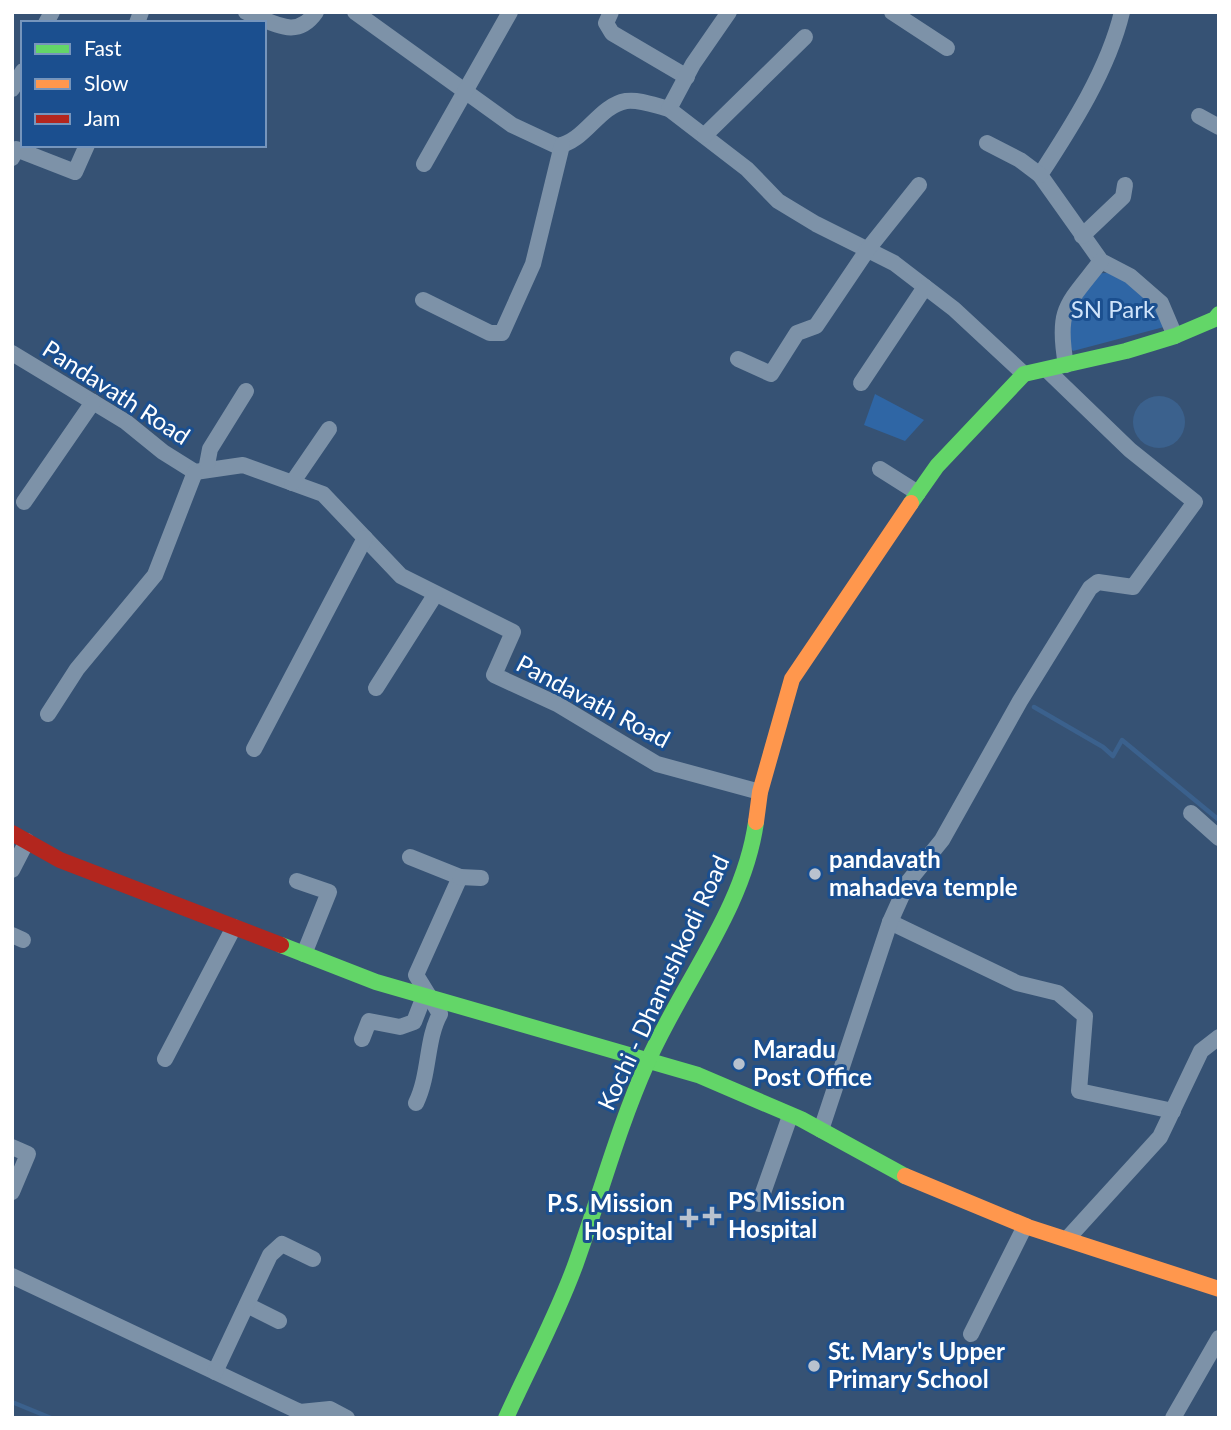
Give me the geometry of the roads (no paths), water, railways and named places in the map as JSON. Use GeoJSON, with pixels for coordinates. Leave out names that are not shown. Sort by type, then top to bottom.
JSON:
{"type":"FeatureCollection","features":[{"type":"Feature","properties":{"kind":"main road"},"geometry":{"type":"LineString","coordinates":[[1024,374],[1175,336],[1217,319]]}},
{"type":"Feature","properties":{"kind":"main road","name":"Kochi - Dhanushkodi Road"},"geometry":{"type":"LineString","coordinates":[[506,1418],[575,1266],[628,1108],[648,1060],[732,900],[753,843],[760,792],[792,679],[866,564],[937,466],[1024,374]]}},
{"type":"Feature","properties":{"kind":"main road"},"geometry":{"type":"LineString","coordinates":[[12,833],[60,860],[304,954],[427,997],[698,1075],[821,1130],[894,1171],[1025,1226],[1218,1287]]}},
{"type":"Feature","properties":{"kind":"street"},"geometry":{"type":"LineString","coordinates":[[246,12],[293,29],[307,26],[316,12]]}},
{"type":"Feature","properties":{"kind":"street"},"geometry":{"type":"LineString","coordinates":[[355,12],[465,88],[512,125],[562,145]]}},
{"type":"Feature","properties":{"kind":"street"},"geometry":{"type":"LineString","coordinates":[[424,164],[510,12]]}},
{"type":"Feature","properties":{"kind":"street"},"geometry":{"type":"LineString","coordinates":[[611,12],[606,23],[612,33],[687,76]]}},
{"type":"Feature","properties":{"kind":"street"},"geometry":{"type":"LineString","coordinates":[[669,109],[729,12]]}},
{"type":"Feature","properties":{"kind":"street"},"geometry":{"type":"LineString","coordinates":[[892,12],[947,48]]}},
{"type":"Feature","properties":{"kind":"street"},"geometry":{"type":"LineString","coordinates":[[1040,175],[1084,107],[1117,32],[1122,12]]}},
{"type":"Feature","properties":{"kind":"street"},"geometry":{"type":"LineString","coordinates":[[705,135],[805,37]]}},
{"type":"Feature","properties":{"kind":"street"},"geometry":{"type":"LineString","coordinates":[[423,300],[490,333],[502,333],[533,264],[562,145],[624,101],[669,109],[747,169],[778,201],[894,263],[1024,374]]}},
{"type":"Feature","properties":{"kind":"street"},"geometry":{"type":"LineString","coordinates":[[1199,116],[1219,127]]}},
{"type":"Feature","properties":{"kind":"street"},"geometry":{"type":"LineString","coordinates":[[987,143],[1020,160],[1040,175],[1101,261],[1115,267],[1161,303],[1175,336]]}},
{"type":"Feature","properties":{"kind":"street"},"geometry":{"type":"LineString","coordinates":[[12,158],[16,149],[75,172],[87,147]]}},
{"type":"Feature","properties":{"kind":"street"},"geometry":{"type":"LineString","coordinates":[[738,359],[771,374],[797,333],[816,326],[868,249],[919,185]]}},
{"type":"Feature","properties":{"kind":"street"},"geometry":{"type":"LineString","coordinates":[[1082,236],[1123,197],[1125,185]]}},
{"type":"Feature","properties":{"kind":"street"},"geometry":{"type":"LineString","coordinates":[[1066,365],[1061,339],[1062,314],[1101,261]]}},
{"type":"Feature","properties":{"kind":"street"},"geometry":{"type":"LineString","coordinates":[[861,383],[925,287]]}},
{"type":"Feature","properties":{"kind":"street","name":"Pandavath Road"},"geometry":{"type":"LineString","coordinates":[[12,353],[201,471],[243,465],[323,494],[401,576],[513,632],[494,675],[558,704],[657,764],[760,792]]}},
{"type":"Feature","properties":{"kind":"street"},"geometry":{"type":"LineString","coordinates":[[821,1130],[890,922],[908,882],[942,840],[1020,701],[1090,588],[1098,582],[1133,587],[1195,502],[1130,450],[1047,370]]}},
{"type":"Feature","properties":{"kind":"street"},"geometry":{"type":"LineString","coordinates":[[48,714],[77,669],[155,575],[210,449],[246,391]]}},
{"type":"Feature","properties":{"kind":"street"},"geometry":{"type":"LineString","coordinates":[[24,502],[93,402]]}},
{"type":"Feature","properties":{"kind":"street"},"geometry":{"type":"LineString","coordinates":[[292,483],[329,429]]}},
{"type":"Feature","properties":{"kind":"street"},"geometry":{"type":"LineString","coordinates":[[880,469],[918,493]]}},
{"type":"Feature","properties":{"kind":"street"},"geometry":{"type":"LineString","coordinates":[[254,749],[365,538]]}},
{"type":"Feature","properties":{"kind":"street"},"geometry":{"type":"LineString","coordinates":[[376,688],[435,595]]}},
{"type":"Feature","properties":{"kind":"street"},"geometry":{"type":"LineString","coordinates":[[1191,813],[1219,838]]}},
{"type":"Feature","properties":{"kind":"street"},"geometry":{"type":"LineString","coordinates":[[12,870],[27,841]]}},
{"type":"Feature","properties":{"kind":"street"},"geometry":{"type":"LineString","coordinates":[[410,857],[460,877],[481,878]]}},
{"type":"Feature","properties":{"kind":"street"},"geometry":{"type":"LineString","coordinates":[[416,1102],[424,1086],[434,1026],[440,1014],[427,997],[416,975],[460,877]]}},
{"type":"Feature","properties":{"kind":"street"},"geometry":{"type":"LineString","coordinates":[[297,881],[329,892],[304,954]]}},
{"type":"Feature","properties":{"kind":"street"},"geometry":{"type":"LineString","coordinates":[[890,922],[1017,983],[1058,993],[1085,1016],[1079,1091],[1173,1111]]}},
{"type":"Feature","properties":{"kind":"street"},"geometry":{"type":"LineString","coordinates":[[165,1059],[234,927]]}},
{"type":"Feature","properties":{"kind":"street"},"geometry":{"type":"LineString","coordinates":[[362,1039],[369,1021],[400,1027],[414,1022],[427,997]]}},
{"type":"Feature","properties":{"kind":"street"},"geometry":{"type":"LineString","coordinates":[[1068,1239],[1160,1137],[1201,1051],[1219,1037]]}},
{"type":"Feature","properties":{"kind":"street"},"geometry":{"type":"LineString","coordinates":[[759,1204],[790,1116]]}},
{"type":"Feature","properties":{"kind":"street"},"geometry":{"type":"LineString","coordinates":[[12,1147],[28,1154],[12,1192]]}},
{"type":"Feature","properties":{"kind":"street"},"geometry":{"type":"LineString","coordinates":[[971,1334],[1025,1226]]}},
{"type":"Feature","properties":{"kind":"street"},"geometry":{"type":"LineString","coordinates":[[215,1372],[270,1255],[282,1244],[313,1259]]}},
{"type":"Feature","properties":{"kind":"street"},"geometry":{"type":"LineString","coordinates":[[12,1276],[300,1412],[330,1409],[348,1418]]}},
{"type":"Feature","properties":{"kind":"street"},"geometry":{"type":"LineString","coordinates":[[247,1306],[279,1321]]}},
{"type":"Feature","properties":{"kind":"street"},"geometry":{"type":"LineString","coordinates":[[1173,1418],[1219,1338]]}},
{"type":"Feature","properties":{"kind":"waterway"},"geometry":{"type":"LineString","coordinates":[[1034,707],[1103,747],[1113,756],[1122,740],[1219,820]]}},
{"type":"Feature","properties":{"kind":"waterway"},"geometry":{"type":"LineString","coordinates":[[12,1402],[51,1418]]}},
{"type":"Feature","properties":{"kind":"place","name":"pandavath mahadeva temple"},"geometry":{"type":"Point","coordinates":[815,874]}},
{"type":"Feature","properties":{"kind":"place","name":"Maradu Post Office"},"geometry":{"type":"Point","coordinates":[739,1064]}},
{"type":"Feature","properties":{"kind":"place","name":"PS Mission Hospital"},"geometry":{"type":"Point","coordinates":[712,1216]}},
{"type":"Feature","properties":{"kind":"place","name":"P.S. Mission Hospital"},"geometry":{"type":"Point","coordinates":[689,1218]}},
{"type":"Feature","properties":{"kind":"place","name":"St. Mary's Upper Primary School"},"geometry":{"type":"Point","coordinates":[814,1366]}},
{"type":"Feature","properties":{"kind":"park label","name":"SN Park"},"geometry":{"type":"Point","coordinates":[1113,310]}}]}
